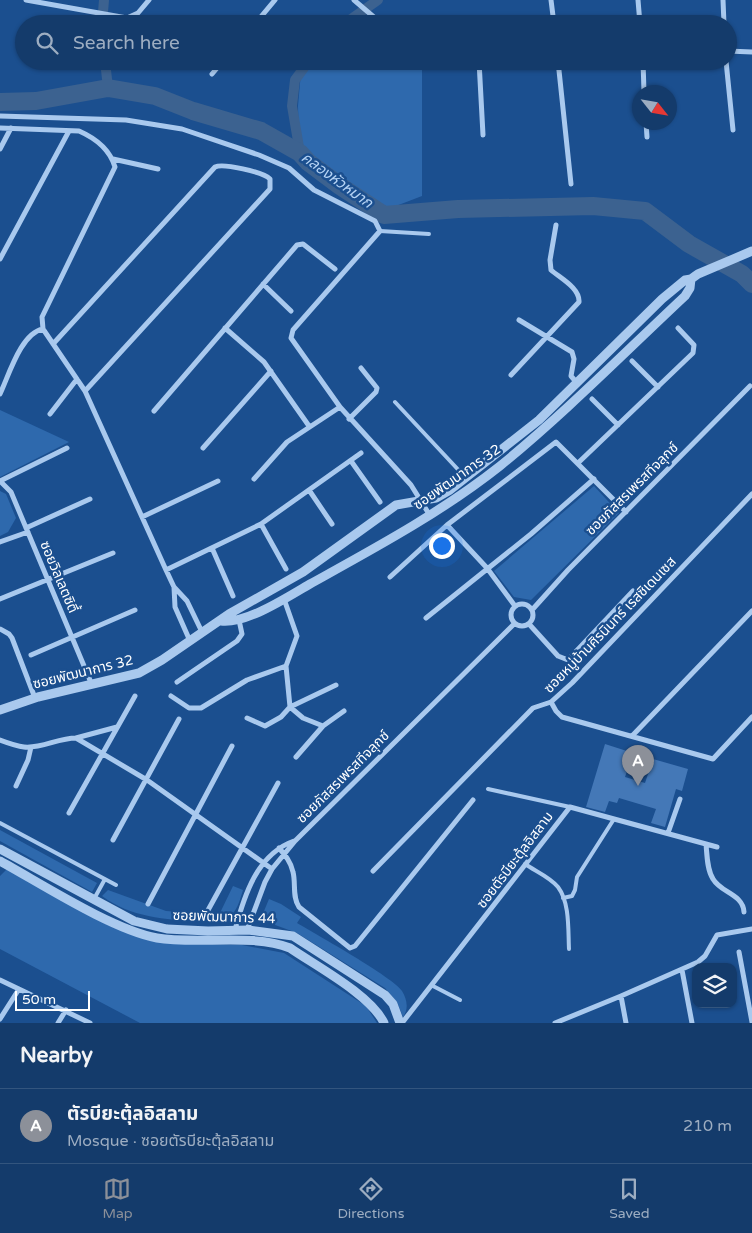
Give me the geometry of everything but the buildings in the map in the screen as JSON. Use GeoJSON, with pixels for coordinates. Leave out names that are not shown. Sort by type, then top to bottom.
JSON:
{"type":"FeatureCollection","features":[{"type":"Feature","properties":{"kind":"street"},"geometry":{"type":"LineString","coordinates":[[26,0],[42,1],[110,15]]}},
{"type":"Feature","properties":{"kind":"street"},"geometry":{"type":"LineString","coordinates":[[134,15],[149,0]]}},
{"type":"Feature","properties":{"kind":"street"},"geometry":{"type":"LineString","coordinates":[[262,15],[275,0]]}},
{"type":"Feature","properties":{"kind":"street"},"geometry":{"type":"LineString","coordinates":[[354,0],[371,15]]}},
{"type":"Feature","properties":{"kind":"street"},"geometry":{"type":"LineString","coordinates":[[551,0],[553,15]]}},
{"type":"Feature","properties":{"kind":"street"},"geometry":{"type":"LineString","coordinates":[[638,0],[639,15]]}},
{"type":"Feature","properties":{"kind":"street"},"geometry":{"type":"LineString","coordinates":[[723,0],[724,15]]}},
{"type":"Feature","properties":{"kind":"street"},"geometry":{"type":"LineString","coordinates":[[737,51],[752,52]]}},
{"type":"Feature","properties":{"kind":"street"},"geometry":{"type":"LineString","coordinates":[[212,74],[215,70]]}},
{"type":"Feature","properties":{"kind":"street"},"geometry":{"type":"LineString","coordinates":[[479,70],[483,135]]}},
{"type":"Feature","properties":{"kind":"street"},"geometry":{"type":"LineString","coordinates":[[559,70],[571,184]]}},
{"type":"Feature","properties":{"kind":"street"},"geometry":{"type":"LineString","coordinates":[[643,70],[644,85]]}},
{"type":"Feature","properties":{"kind":"street"},"geometry":{"type":"LineString","coordinates":[[727,70],[732,130]]}},
{"type":"Feature","properties":{"kind":"street"},"geometry":{"type":"LineString","coordinates":[[0,116],[126,120],[182,129],[259,155],[289,168],[314,190],[375,221],[380,231],[291,334],[291,338],[349,419],[411,485],[429,514]]}},
{"type":"Feature","properties":{"kind":"street"},"geometry":{"type":"LineString","coordinates":[[0,128],[79,131],[91,136],[112,159],[115,167],[42,317],[43,329],[86,391],[174,587],[183,596],[202,632]]}},
{"type":"Feature","properties":{"kind":"street"},"geometry":{"type":"LineString","coordinates":[[0,149],[11,128]]}},
{"type":"Feature","properties":{"kind":"street"},"geometry":{"type":"LineString","coordinates":[[647,130],[647,136]]}},
{"type":"Feature","properties":{"kind":"street"},"geometry":{"type":"LineString","coordinates":[[0,259],[69,131]]}},
{"type":"Feature","properties":{"kind":"street"},"geometry":{"type":"LineString","coordinates":[[112,159],[158,170]]}},
{"type":"Feature","properties":{"kind":"street"},"geometry":{"type":"LineString","coordinates":[[53,344],[215,167],[224,165],[263,174],[270,179],[270,189],[86,391]]}},
{"type":"Feature","properties":{"kind":"street"},"geometry":{"type":"LineString","coordinates":[[512,375],[579,302],[580,296],[575,290],[551,270],[550,260],[556,225]]}},
{"type":"Feature","properties":{"kind":"street"},"geometry":{"type":"LineString","coordinates":[[154,410],[299,243],[303,244],[334,269]]}},
{"type":"Feature","properties":{"kind":"street","name":"ซอยพัฒนาการ 32"},"geometry":{"type":"LineString","coordinates":[[0,710],[35,698],[139,673],[229,614],[303,572],[396,505],[436,498],[466,478],[538,420],[662,299],[685,280],[752,251]]}},
{"type":"Feature","properties":{"kind":"street","name":"ซอยพัฒนาการ 32"},"geometry":{"type":"LineString","coordinates":[[221,621],[233,622],[239,620],[363,555],[429,514],[500,466],[685,296],[694,277]]}},
{"type":"Feature","properties":{"kind":"street"},"geometry":{"type":"LineString","coordinates":[[263,284],[291,311]]}},
{"type":"Feature","properties":{"kind":"street"},"geometry":{"type":"LineString","coordinates":[[519,320],[572,352],[574,359],[571,376],[577,383]]}},
{"type":"Feature","properties":{"kind":"street"},"geometry":{"type":"LineString","coordinates":[[225,328],[260,359],[309,426]]}},
{"type":"Feature","properties":{"kind":"street"},"geometry":{"type":"LineString","coordinates":[[578,463],[695,350],[694,345],[678,328]]}},
{"type":"Feature","properties":{"kind":"street"},"geometry":{"type":"LineString","coordinates":[[0,394],[25,340],[35,331],[43,329]]}},
{"type":"Feature","properties":{"kind":"street"},"geometry":{"type":"LineString","coordinates":[[632,361],[658,387]]}},
{"type":"Feature","properties":{"kind":"street"},"geometry":{"type":"LineString","coordinates":[[349,419],[376,392],[377,388],[361,368]]}},
{"type":"Feature","properties":{"kind":"street"},"geometry":{"type":"LineString","coordinates":[[203,448],[270,371]]}},
{"type":"Feature","properties":{"kind":"street"},"geometry":{"type":"LineString","coordinates":[[50,414],[77,379]]}},
{"type":"Feature","properties":{"kind":"street","name":"ซอยภัสสรเพรสทีจลุกซ์"},"geometry":{"type":"LineString","coordinates":[[529,624],[533,618],[532,610],[568,570],[750,386]]}},
{"type":"Feature","properties":{"kind":"street"},"geometry":{"type":"LineString","coordinates":[[592,399],[618,425]]}},
{"type":"Feature","properties":{"kind":"street"},"geometry":{"type":"LineString","coordinates":[[254,479],[287,442],[340,407]]}},
{"type":"Feature","properties":{"kind":"street"},"geometry":{"type":"LineString","coordinates":[[390,577],[447,525],[556,442],[626,512]]}},
{"type":"Feature","properties":{"kind":"street"},"geometry":{"type":"LineString","coordinates":[[0,481],[67,448]]}},
{"type":"Feature","properties":{"kind":"street"},"geometry":{"type":"LineString","coordinates":[[166,570],[261,524],[361,453]]}},
{"type":"Feature","properties":{"kind":"street"},"geometry":{"type":"LineString","coordinates":[[351,461],[380,502]]}},
{"type":"Feature","properties":{"kind":"street"},"geometry":{"type":"LineString","coordinates":[[426,618],[531,534],[594,479]]}},
{"type":"Feature","properties":{"kind":"street","name":"ซอยวิลเลตซิตี้"},"geometry":{"type":"LineString","coordinates":[[0,481],[11,492],[92,685]]}},
{"type":"Feature","properties":{"kind":"street"},"geometry":{"type":"LineString","coordinates":[[142,517],[218,481]]}},
{"type":"Feature","properties":{"kind":"street"},"geometry":{"type":"LineString","coordinates":[[309,490],[332,524]]}},
{"type":"Feature","properties":{"kind":"street","name":"ซอยหมู่บ้านศิรนินทร์ เรสซิเดนเซส"},"geometry":{"type":"LineString","coordinates":[[373,871],[533,708],[551,702],[572,683],[752,494]]}},
{"type":"Feature","properties":{"kind":"street"},"geometry":{"type":"LineString","coordinates":[[0,542],[90,500]]}},
{"type":"Feature","properties":{"kind":"street"},"geometry":{"type":"LineString","coordinates":[[261,524],[286,569]]}},
{"type":"Feature","properties":{"kind":"street"},"geometry":{"type":"LineString","coordinates":[[447,525],[487,568],[515,606]]}},
{"type":"Feature","properties":{"kind":"street"},"geometry":{"type":"LineString","coordinates":[[212,548],[233,596]]}},
{"type":"Feature","properties":{"kind":"street"},"geometry":{"type":"LineString","coordinates":[[0,599],[113,553]]}},
{"type":"Feature","properties":{"kind":"street"},"geometry":{"type":"LineString","coordinates":[[174,587],[175,607],[190,641]]}},
{"type":"Feature","properties":{"kind":"street"},"geometry":{"type":"LineString","coordinates":[[532,610],[524,604],[515,606],[510,615],[514,624],[521,626],[529,624],[558,656],[568,660],[633,591]]}},
{"type":"Feature","properties":{"kind":"street"},"geometry":{"type":"LineString","coordinates":[[284,598],[297,636],[286,666],[290,707],[303,718],[323,726]]}},
{"type":"Feature","properties":{"kind":"street"},"geometry":{"type":"LineString","coordinates":[[31,655],[135,610]]}},
{"type":"Feature","properties":{"kind":"street"},"geometry":{"type":"LineString","coordinates":[[632,736],[752,611]]}},
{"type":"Feature","properties":{"kind":"street"},"geometry":{"type":"LineString","coordinates":[[177,682],[237,642],[242,634],[239,620]]}},
{"type":"Feature","properties":{"kind":"street","name":"ซอยภัสสรเพรสทีจลุกซ์"},"geometry":{"type":"LineString","coordinates":[[248,930],[265,882],[272,869],[295,841],[514,624]]}},
{"type":"Feature","properties":{"kind":"street"},"geometry":{"type":"LineString","coordinates":[[0,629],[12,638],[35,698]]}},
{"type":"Feature","properties":{"kind":"street"},"geometry":{"type":"LineString","coordinates":[[171,696],[195,710],[247,680],[286,666]]}},
{"type":"Feature","properties":{"kind":"street"},"geometry":{"type":"LineString","coordinates":[[247,718],[264,726],[281,717],[290,707],[336,685]]}},
{"type":"Feature","properties":{"kind":"street"},"geometry":{"type":"LineString","coordinates":[[69,813],[135,696]]}},
{"type":"Feature","properties":{"kind":"street"},"geometry":{"type":"LineString","coordinates":[[551,702],[562,717],[713,759],[752,717]]}},
{"type":"Feature","properties":{"kind":"street"},"geometry":{"type":"LineString","coordinates":[[296,757],[323,726],[344,711]]}},
{"type":"Feature","properties":{"kind":"street"},"geometry":{"type":"LineString","coordinates":[[112,840],[147,780],[179,719]]}},
{"type":"Feature","properties":{"kind":"street"},"geometry":{"type":"LineString","coordinates":[[0,740],[31,747],[63,738],[76,738],[117,727]]}},
{"type":"Feature","properties":{"kind":"street"},"geometry":{"type":"LineString","coordinates":[[76,738],[147,780],[272,869]]}},
{"type":"Feature","properties":{"kind":"street"},"geometry":{"type":"LineString","coordinates":[[148,904],[232,746]]}},
{"type":"Feature","properties":{"kind":"street"},"geometry":{"type":"LineString","coordinates":[[16,786],[28,760],[31,747]]}},
{"type":"Feature","properties":{"kind":"street"},"geometry":{"type":"LineString","coordinates":[[207,912],[278,783]]}},
{"type":"Feature","properties":{"kind":"street"},"geometry":{"type":"LineString","coordinates":[[668,833],[680,798]]}},
{"type":"Feature","properties":{"kind":"street"},"geometry":{"type":"LineString","coordinates":[[279,848],[293,871],[296,902],[299,907],[350,948],[355,946],[473,800]]}},
{"type":"Feature","properties":{"kind":"street","name":"ซอยตัรบียะตุ้ลอิสลาม"},"geometry":{"type":"LineString","coordinates":[[401,1023],[433,986],[570,807],[717,847]]}},
{"type":"Feature","properties":{"kind":"street","name":"ซอยภัสสรเพรสทีจลุกซ์"},"geometry":{"type":"LineString","coordinates":[[236,930],[247,891],[263,863],[279,848],[295,841]]}},
{"type":"Feature","properties":{"kind":"street"},"geometry":{"type":"LineString","coordinates":[[706,844],[713,880],[742,903],[744,912]]}},
{"type":"Feature","properties":{"kind":"street","name":"ซอยพัฒนาการ 44"},"geometry":{"type":"LineString","coordinates":[[0,849],[134,921],[167,929],[208,932],[248,930],[293,936],[384,995],[393,1004],[401,1023]]}},
{"type":"Feature","properties":{"kind":"street","name":"ซอยพัฒนาการ 44"},"geometry":{"type":"LineString","coordinates":[[0,861],[102,916],[157,938],[246,941],[282,945],[290,948],[366,1001],[378,1012],[384,1023]]}},
{"type":"Feature","properties":{"kind":"street"},"geometry":{"type":"LineString","coordinates":[[555,1023],[682,970],[705,956],[717,935],[752,929]]}},
{"type":"Feature","properties":{"kind":"street"},"geometry":{"type":"LineString","coordinates":[[234,941],[236,930]]}},
{"type":"Feature","properties":{"kind":"street"},"geometry":{"type":"LineString","coordinates":[[246,941],[248,930]]}},
{"type":"Feature","properties":{"kind":"street"},"geometry":{"type":"LineString","coordinates":[[739,952],[752,1022]]}},
{"type":"Feature","properties":{"kind":"street"},"geometry":{"type":"LineString","coordinates":[[682,970],[692,1023]]}},
{"type":"Feature","properties":{"kind":"street"},"geometry":{"type":"LineString","coordinates":[[0,980],[90,1023]]}},
{"type":"Feature","properties":{"kind":"street"},"geometry":{"type":"LineString","coordinates":[[0,1019],[19,989]]}},
{"type":"Feature","properties":{"kind":"street"},"geometry":{"type":"LineString","coordinates":[[621,996],[626,1023]]}},
{"type":"Feature","properties":{"kind":"street"},"geometry":{"type":"LineString","coordinates":[[58,1023],[66,1010]]}},
{"type":"Feature","properties":{"kind":"lane"},"geometry":{"type":"LineString","coordinates":[[380,231],[429,234]]}},
{"type":"Feature","properties":{"kind":"lane"},"geometry":{"type":"LineString","coordinates":[[395,402],[466,478]]}},
{"type":"Feature","properties":{"kind":"lane"},"geometry":{"type":"LineString","coordinates":[[488,788],[570,807]]}},
{"type":"Feature","properties":{"kind":"lane"},"geometry":{"type":"LineString","coordinates":[[563,898],[572,896],[577,877],[614,819]]}},
{"type":"Feature","properties":{"kind":"lane"},"geometry":{"type":"LineString","coordinates":[[0,823],[116,886]]}},
{"type":"Feature","properties":{"kind":"lane"},"geometry":{"type":"LineString","coordinates":[[525,864],[557,886],[563,898],[569,949]]}},
{"type":"Feature","properties":{"kind":"lane"},"geometry":{"type":"LineString","coordinates":[[94,900],[105,879]]}},
{"type":"Feature","properties":{"kind":"lane"},"geometry":{"type":"LineString","coordinates":[[433,986],[460,1000]]}},
{"type":"Feature","properties":{"kind":"shaded area"},"geometry":{"type":"Polygon","coordinates":[[[303,70],[422,70],[422,196],[388,209],[340,186],[299,147],[298,106],[301,72],[303,70]]]}},
{"type":"Feature","properties":{"kind":"shaded area"},"geometry":{"type":"Polygon","coordinates":[[[0,410],[69,442],[0,477],[0,410]]]}},
{"type":"Feature","properties":{"kind":"shaded area"},"geometry":{"type":"Polygon","coordinates":[[[594,486],[619,513],[531,600],[514,597],[494,571],[594,486]]]}},
{"type":"Feature","properties":{"kind":"shaded area"},"geometry":{"type":"Polygon","coordinates":[[[0,491],[6,494],[16,518],[8,532],[0,536],[0,491]]]}},
{"type":"Feature","properties":{"kind":"shaded area"},"geometry":{"type":"Polygon","coordinates":[[[0,830],[97,883],[92,892],[0,841],[0,830]]]}},
{"type":"Feature","properties":{"kind":"shaded area"},"geometry":{"type":"Polygon","coordinates":[[[7,869],[139,937],[188,944],[242,945],[284,953],[366,1006],[377,1023],[140,1023],[0,949],[0,876],[7,869]]]}},
{"type":"Feature","properties":{"kind":"shaded area"},"geometry":{"type":"Polygon","coordinates":[[[233,886],[243,890],[234,912],[227,919],[211,923],[174,920],[136,913],[124,909],[102,896],[108,890],[166,911],[219,915],[233,886]]]}},
{"type":"Feature","properties":{"kind":"shaded area"},"geometry":{"type":"Polygon","coordinates":[[[269,899],[281,904],[301,917],[297,923],[370,966],[396,985],[402,991],[406,1001],[407,1007],[403,1017],[397,1002],[385,988],[297,933],[267,922],[264,911],[269,899]]]}},
{"type":"Feature","properties":{"kind":"waterway"},"geometry":{"type":"LineString","coordinates":[[103,15],[104,0]]}},
{"type":"Feature","properties":{"kind":"waterway"},"geometry":{"type":"LineString","coordinates":[[357,15],[378,0]]}},
{"type":"Feature","properties":{"kind":"waterway"},"geometry":{"type":"LineString","coordinates":[[106,70],[108,88]]}},
{"type":"Feature","properties":{"kind":"waterway"},"geometry":{"type":"LineString","coordinates":[[300,153],[292,106],[295,80],[302,70]]}},
{"type":"Feature","properties":{"kind":"waterway","name":"คลองหัวหมาก"},"geometry":{"type":"LineString","coordinates":[[0,102],[36,101],[108,88],[155,96],[193,111],[261,131],[300,153],[308,162],[340,186],[384,215],[458,209],[593,206],[645,211],[689,244],[742,274],[752,284]]}},
{"type":"Feature","properties":{"kind":"place","name":"ตัรบียะตุ้ลอิสลาม"},"geometry":{"type":"Point","coordinates":[638,786]}}]}
